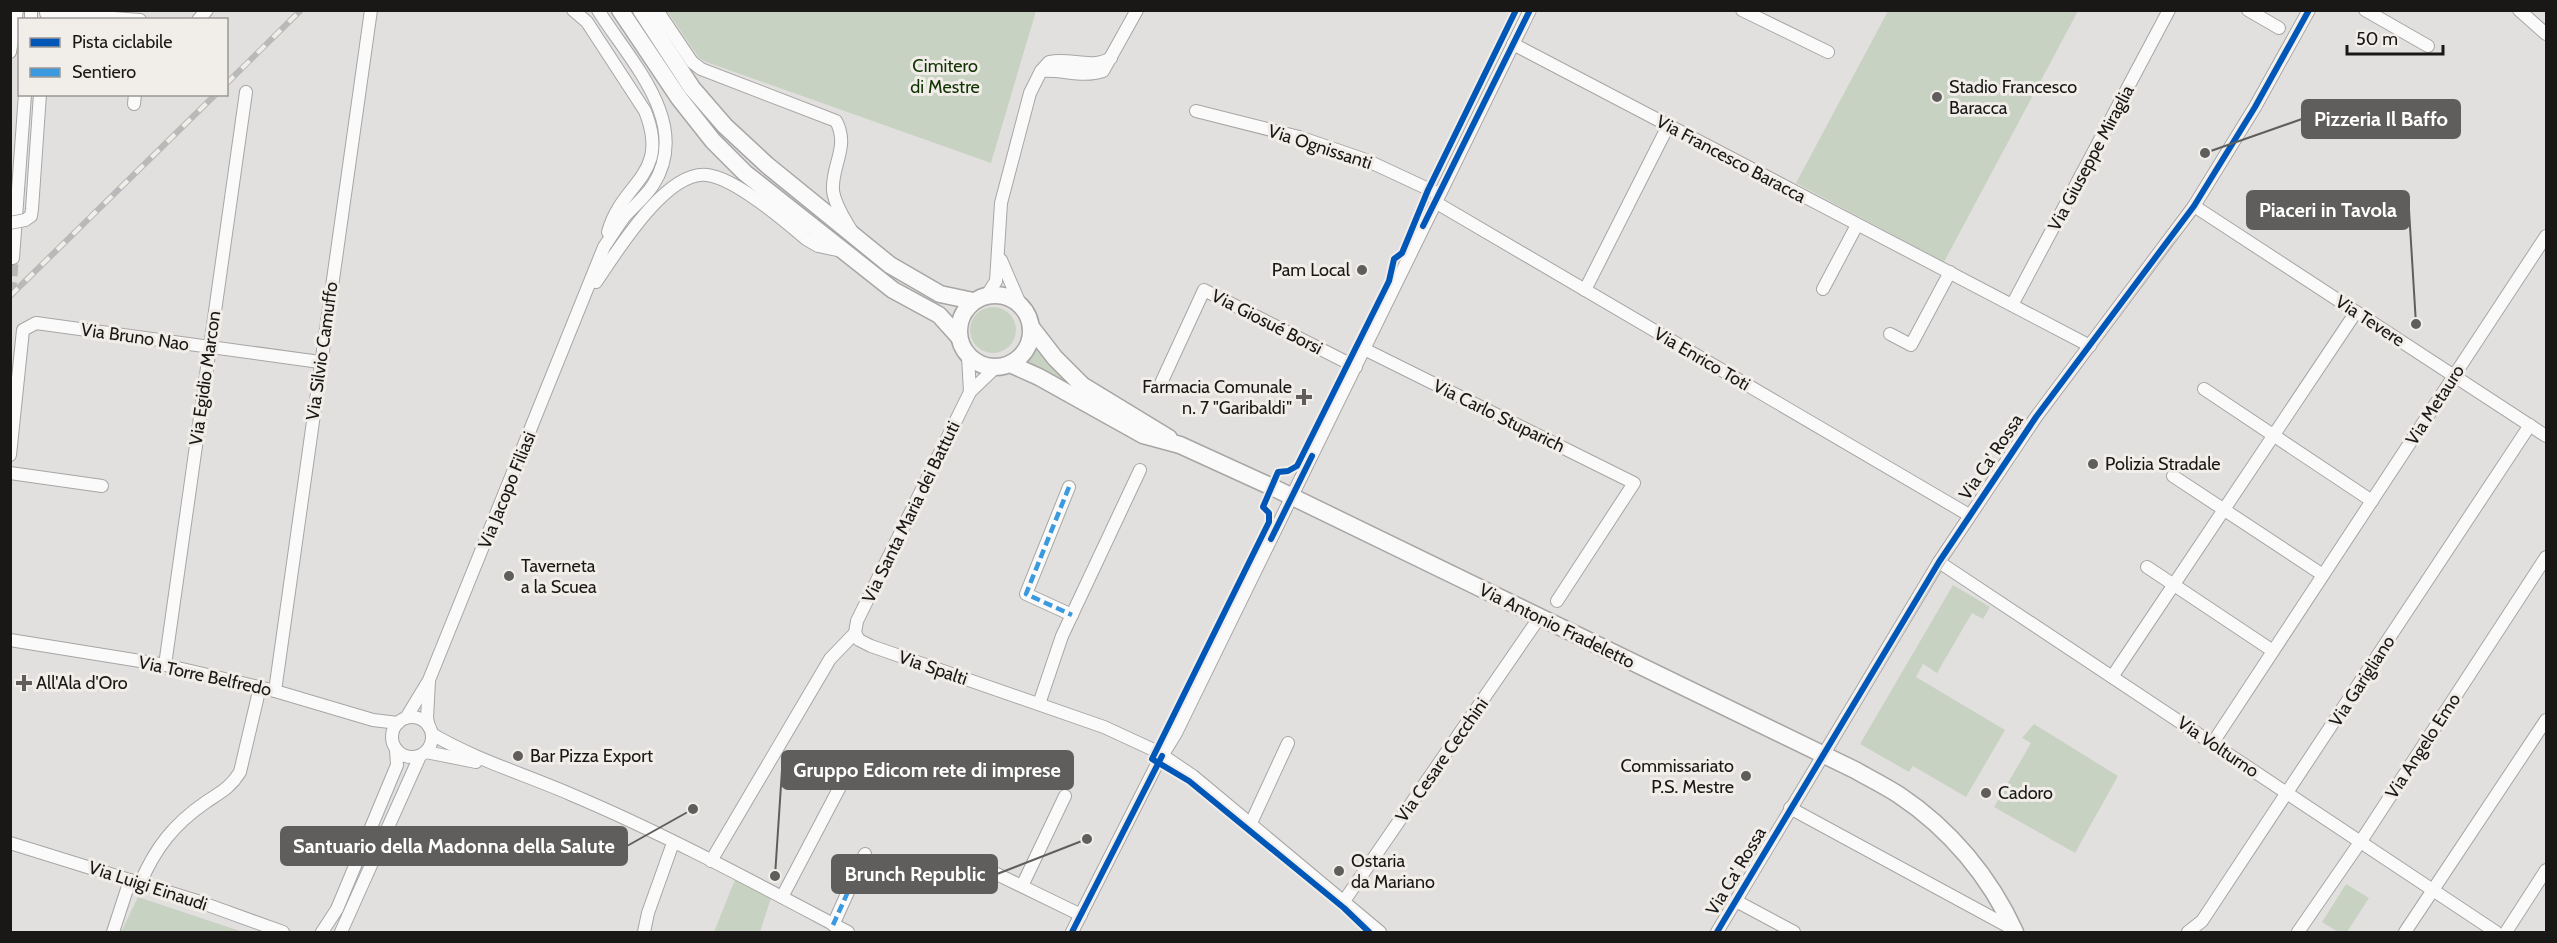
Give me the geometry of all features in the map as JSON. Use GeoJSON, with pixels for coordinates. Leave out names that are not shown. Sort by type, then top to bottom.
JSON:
{"type":"FeatureCollection","features":[{"type":"Feature","properties":{"kind":"main road"},"geometry":{"type":"LineString","coordinates":[[620,10],[665,79],[713,141],[760,187],[842,251],[893,290],[939,315],[958,336],[968,356],[986,366],[1003,366],[1039,377],[1143,435],[1180,445]]}},
{"type":"Feature","properties":{"kind":"main road"},"geometry":{"type":"LineString","coordinates":[[641,10],[692,88],[725,126],[766,165],[854,237],[890,265],[940,294],[980,298],[999,294],[1020,304],[1031,327],[1054,358],[1082,386],[1180,445]]}},
{"type":"Feature","properties":{"kind":"main road"},"geometry":{"type":"LineString","coordinates":[[958,336],[961,316],[980,298]]}},
{"type":"Feature","properties":{"kind":"main road"},"geometry":{"type":"LineString","coordinates":[[1003,366],[1027,349],[1031,327]]}},
{"type":"Feature","properties":{"kind":"main road","name":"Via Antonio Fradeletto"},"geometry":{"type":"LineString","coordinates":[[1180,445],[1825,754],[1898,795],[1932,819],[1964,853],[1990,886],[2014,931]]}},
{"type":"Feature","properties":{"kind":"street"},"geometry":{"type":"LineString","coordinates":[[10,52],[17,10]]}},
{"type":"Feature","properties":{"kind":"street","name":"Via Silvio Camuffo"},"geometry":{"type":"LineString","coordinates":[[275,691],[371,10]]}},
{"type":"Feature","properties":{"kind":"street"},"geometry":{"type":"LineString","coordinates":[[573,10],[587,22],[645,111],[651,125],[651,159],[637,186],[621,201],[583,300]]}},
{"type":"Feature","properties":{"kind":"street"},"geometry":{"type":"LineString","coordinates":[[657,10],[692,62],[701,69],[836,122],[842,134],[843,148],[834,180],[834,194],[854,237]]}},
{"type":"Feature","properties":{"kind":"street"},"geometry":{"type":"LineString","coordinates":[[980,298],[996,281],[1000,256],[1001,203],[1030,93],[1041,70],[1058,69],[1087,75],[1102,71],[1137,10]]}},
{"type":"Feature","properties":{"kind":"street"},"geometry":{"type":"LineString","coordinates":[[1072,933],[1162,755],[1176,733],[1530,10]]}},
{"type":"Feature","properties":{"kind":"street"},"geometry":{"type":"LineString","coordinates":[[1742,10],[1828,52]]}},
{"type":"Feature","properties":{"kind":"street","name":"Via Giuseppe Miraglia"},"geometry":{"type":"LineString","coordinates":[[2012,305],[2169,10]]}},
{"type":"Feature","properties":{"kind":"street"},"geometry":{"type":"LineString","coordinates":[[2248,10],[2279,27]]}},
{"type":"Feature","properties":{"kind":"street","name":"Via Ca' Rossa"},"geometry":{"type":"LineString","coordinates":[[1717,933],[1790,808],[1969,515],[2036,417],[2194,206],[2309,10]]}},
{"type":"Feature","properties":{"kind":"street"},"geometry":{"type":"LineString","coordinates":[[2365,10],[2428,46]]}},
{"type":"Feature","properties":{"kind":"street"},"geometry":{"type":"LineString","coordinates":[[2519,10],[2547,34]]}},
{"type":"Feature","properties":{"kind":"street"},"geometry":{"type":"LineString","coordinates":[[598,12],[656,102],[666,137],[660,171],[653,186],[624,218],[604,247]]}},
{"type":"Feature","properties":{"kind":"street"},"geometry":{"type":"LineString","coordinates":[[46,14],[109,18]]}},
{"type":"Feature","properties":{"kind":"street","name":"Via Francesco Baracca"},"geometry":{"type":"LineString","coordinates":[[1513,44],[2090,346]]}},
{"type":"Feature","properties":{"kind":"street","name":"Via Egidio Marcon"},"geometry":{"type":"LineString","coordinates":[[165,664],[246,92]]}},
{"type":"Feature","properties":{"kind":"street"},"geometry":{"type":"LineString","coordinates":[[13,258],[25,96]]}},
{"type":"Feature","properties":{"kind":"street"},"geometry":{"type":"LineString","coordinates":[[10,223],[25,220],[31,216],[40,96]]}},
{"type":"Feature","properties":{"kind":"street","name":"Via Ognissanti"},"geometry":{"type":"LineString","coordinates":[[1196,111],[1299,137],[1366,160],[1437,198]]}},
{"type":"Feature","properties":{"kind":"street"},"geometry":{"type":"LineString","coordinates":[[1585,290],[1668,126]]}},
{"type":"Feature","properties":{"kind":"street"},"geometry":{"type":"LineString","coordinates":[[583,300],[636,224],[672,187],[694,175],[706,174],[730,183],[806,239],[818,246],[842,251]]}},
{"type":"Feature","properties":{"kind":"street","name":"Via Enrico Toti"},"geometry":{"type":"LineString","coordinates":[[1437,198],[1585,290],[1969,515]]}},
{"type":"Feature","properties":{"kind":"street","name":"Via Tevere"},"geometry":{"type":"LineString","coordinates":[[2194,206],[2547,436]]}},
{"type":"Feature","properties":{"kind":"street"},"geometry":{"type":"LineString","coordinates":[[1823,289],[1857,225]]}},
{"type":"Feature","properties":{"kind":"street","name":"Via Metauro"},"geometry":{"type":"LineString","coordinates":[[2212,744],[2547,236]]}},
{"type":"Feature","properties":{"kind":"street"},"geometry":{"type":"LineString","coordinates":[[1000,256],[1020,304]]}},
{"type":"Feature","properties":{"kind":"street"},"geometry":{"type":"LineString","coordinates":[[1890,334],[1911,345],[1950,272]]}},
{"type":"Feature","properties":{"kind":"street","name":"Via Giosué Borsi"},"geometry":{"type":"LineString","coordinates":[[1162,381],[1204,290],[1356,367]]}},
{"type":"Feature","properties":{"kind":"street","name":"Via Jacopo Filiasi"},"geometry":{"type":"LineString","coordinates":[[402,721],[431,677],[583,300]]}},
{"type":"Feature","properties":{"kind":"street"},"geometry":{"type":"LineString","coordinates":[[2112,677],[2356,312]]}},
{"type":"Feature","properties":{"kind":"street","name":"Via Bruno Nao"},"geometry":{"type":"LineString","coordinates":[[10,455],[23,330],[36,323],[320,362]]}},
{"type":"Feature","properties":{"kind":"street","name":"Via Carlo Stuparich"},"geometry":{"type":"LineString","coordinates":[[1364,349],[1634,483],[1557,601]]}},
{"type":"Feature","properties":{"kind":"street","name":"Via Santa Maria dei Battuti"},"geometry":{"type":"LineString","coordinates":[[968,356],[970,392]]}},
{"type":"Feature","properties":{"kind":"street","name":"Via Santa Maria dei Battuti"},"geometry":{"type":"LineString","coordinates":[[855,633],[857,621],[970,392],[1003,366]]}},
{"type":"Feature","properties":{"kind":"street"},"geometry":{"type":"LineString","coordinates":[[2204,389],[2372,501]]}},
{"type":"Feature","properties":{"kind":"street","name":"Via Garigliano"},"geometry":{"type":"LineString","coordinates":[[2188,933],[2202,921],[2530,425]]}},
{"type":"Feature","properties":{"kind":"street"},"geometry":{"type":"LineString","coordinates":[[1039,704],[1072,615],[1140,471]]}},
{"type":"Feature","properties":{"kind":"street"},"geometry":{"type":"LineString","coordinates":[[10,473],[102,486]]}},
{"type":"Feature","properties":{"kind":"street"},"geometry":{"type":"LineString","coordinates":[[2173,476],[2323,575]]}},
{"type":"Feature","properties":{"kind":"street"},"geometry":{"type":"LineString","coordinates":[[1069,488],[1026,594],[1072,615]]}},
{"type":"Feature","properties":{"kind":"street","name":"Via Angelo Emo"},"geometry":{"type":"LineString","coordinates":[[2298,933],[2547,557]]}},
{"type":"Feature","properties":{"kind":"street","name":"Via Volturno"},"geometry":{"type":"LineString","coordinates":[[1939,562],[2496,933]]}},
{"type":"Feature","properties":{"kind":"street"},"geometry":{"type":"LineString","coordinates":[[2147,567],[2273,651]]}},
{"type":"Feature","properties":{"kind":"street","name":"Via Cesare Cecchini"},"geometry":{"type":"LineString","coordinates":[[1344,901],[1539,618]]}},
{"type":"Feature","properties":{"kind":"street"},"geometry":{"type":"LineString","coordinates":[[711,861],[830,659],[855,633]]}},
{"type":"Feature","properties":{"kind":"street","name":"Via Spalti"},"geometry":{"type":"LineString","coordinates":[[855,633],[859,640],[871,646],[1104,727],[1162,755],[1251,823],[1380,933]]}},
{"type":"Feature","properties":{"kind":"street","name":"Via Torre Belfredo"},"geometry":{"type":"LineString","coordinates":[[10,640],[165,664],[275,691],[373,720],[402,721]]}},
{"type":"Feature","properties":{"kind":"street","name":"Via Jacopo Filiasi"},"geometry":{"type":"LineString","coordinates":[[431,677],[427,718],[431,731]]}},
{"type":"Feature","properties":{"kind":"street"},"geometry":{"type":"LineString","coordinates":[[113,933],[135,882],[161,842],[206,802],[227,789],[237,777],[260,687]]}},
{"type":"Feature","properties":{"kind":"street"},"geometry":{"type":"LineString","coordinates":[[322,933],[337,909],[397,765],[392,734],[402,721],[420,719],[431,731],[497,767],[569,793],[711,861],[782,897],[833,928],[848,933]]}},
{"type":"Feature","properties":{"kind":"street"},"geometry":{"type":"LineString","coordinates":[[2405,933],[2544,727]]}},
{"type":"Feature","properties":{"kind":"street"},"geometry":{"type":"LineString","coordinates":[[341,933],[423,754],[430,746],[431,731]]}},
{"type":"Feature","properties":{"kind":"street"},"geometry":{"type":"LineString","coordinates":[[1251,823],[1288,743]]}},
{"type":"Feature","properties":{"kind":"street"},"geometry":{"type":"LineString","coordinates":[[396,749],[406,757],[423,754],[497,767]]}},
{"type":"Feature","properties":{"kind":"street"},"geometry":{"type":"LineString","coordinates":[[782,897],[853,762]]}},
{"type":"Feature","properties":{"kind":"street"},"geometry":{"type":"LineString","coordinates":[[1022,886],[1065,796]]}},
{"type":"Feature","properties":{"kind":"street"},"geometry":{"type":"LineString","coordinates":[[1790,808],[2014,931]]}},
{"type":"Feature","properties":{"kind":"street","name":"Via Luigi Einaudi"},"geometry":{"type":"LineString","coordinates":[[10,843],[256,921],[283,933]]}},
{"type":"Feature","properties":{"kind":"street"},"geometry":{"type":"LineString","coordinates":[[644,933],[648,913],[673,843]]}},
{"type":"Feature","properties":{"kind":"street"},"geometry":{"type":"LineString","coordinates":[[833,928],[864,854]]}},
{"type":"Feature","properties":{"kind":"street"},"geometry":{"type":"LineString","coordinates":[[974,863],[1081,915]]}},
{"type":"Feature","properties":{"kind":"street"},"geometry":{"type":"LineString","coordinates":[[2506,933],[2547,870]]}},
{"type":"Feature","properties":{"kind":"street"},"geometry":{"type":"LineString","coordinates":[[1736,901],[1794,933]]}},
{"type":"Feature","properties":{"kind":"green space","name":"Cimitero di Mestre"},"geometry":{"type":"Polygon","coordinates":[[[667,11],[1036,11],[991,163],[706,62],[699,58],[667,11]]]}},
{"type":"Feature","properties":{"kind":"green space","name":"Stadio Francesco Baracca"},"geometry":{"type":"Polygon","coordinates":[[[1888,11],[2078,11],[1944,262],[1796,183],[1888,11]]]}},
{"type":"Feature","properties":{"kind":"green space"},"geometry":{"type":"Polygon","coordinates":[[[993,307],[1009,314],[1016,330],[1009,346],[993,353],[977,346],[970,330],[977,314],[993,307]]]}},
{"type":"Feature","properties":{"kind":"green space"},"geometry":{"type":"Polygon","coordinates":[[[1035,346],[1074,388],[1023,363],[1031,357],[1035,346]]]}},
{"type":"Feature","properties":{"kind":"green space"},"geometry":{"type":"Polygon","coordinates":[[[1953,585],[1990,607],[1983,619],[1972,613],[1937,673],[1923,664],[1916,677],[2005,730],[1966,797],[1913,766],[1909,772],[1860,744],[1953,585]]]}},
{"type":"Feature","properties":{"kind":"green space"},"geometry":{"type":"Polygon","coordinates":[[[2034,724],[2118,776],[2075,853],[1994,807],[2031,743],[2022,738],[2034,724]]]}},
{"type":"Feature","properties":{"kind":"green space"},"geometry":{"type":"Polygon","coordinates":[[[736,877],[772,895],[760,932],[714,932],[736,877]]]}},
{"type":"Feature","properties":{"kind":"green space"},"geometry":{"type":"Polygon","coordinates":[[[2346,884],[2369,898],[2347,932],[2338,932],[2322,922],[2346,884]]]}},
{"type":"Feature","properties":{"kind":"green space"},"geometry":{"type":"Polygon","coordinates":[[[138,897],[234,929],[242,932],[121,932],[138,897]]]}},
{"type":"Feature","properties":{"kind":"tunnel"},"geometry":{"type":"LineString","coordinates":[[10,294],[13,258]]}},
{"type":"Feature","properties":{"kind":"tram line"},"geometry":{"type":"LineString","coordinates":[[1721,932],[1972,517],[2039,419],[2172,244],[2240,138],[2313,10]]}},
{"type":"Feature","properties":{"kind":"railway"},"geometry":{"type":"LineString","coordinates":[[228,82],[301,10]]}},
{"type":"Feature","properties":{"kind":"railway"},"geometry":{"type":"LineString","coordinates":[[10,296],[214,96]]}},
{"type":"Feature","properties":{"kind":"marked path"},"geometry":{"type":"LineString","coordinates":[[1069,487],[1026,594],[1072,615]]}},
{"type":"Feature","properties":{"kind":"marked path"},"geometry":{"type":"LineString","coordinates":[[833,925],[865,854]]}},
{"type":"Feature","properties":{"kind":"cycle path"},"geometry":{"type":"LineString","coordinates":[[1369,932],[1344,908],[1189,781],[1152,759],[1269,522],[1269,513],[1263,507],[1278,472],[1288,471],[1297,466],[1389,281],[1394,259],[1402,253],[1428,190],[1516,10]]}},
{"type":"Feature","properties":{"kind":"cycle path"},"geometry":{"type":"LineString","coordinates":[[1423,226],[1530,10]]}},
{"type":"Feature","properties":{"kind":"cycle path"},"geometry":{"type":"LineString","coordinates":[[1717,932],[1939,562],[2036,417],[2194,206],[2255,107],[2309,10]]}},
{"type":"Feature","properties":{"kind":"cycle path"},"geometry":{"type":"LineString","coordinates":[[1271,539],[1312,456]]}},
{"type":"Feature","properties":{"kind":"cycle path"},"geometry":{"type":"LineString","coordinates":[[1072,932],[1162,756]]}},
{"type":"Feature","properties":{"kind":"place","name":"Stadio Francesco Baracca"},"geometry":{"type":"Point","coordinates":[1937,97]}},
{"type":"Feature","properties":{"kind":"place","name":"Pizzeria Il Baffo"},"geometry":{"type":"Point","coordinates":[2205,153]}},
{"type":"Feature","properties":{"kind":"place","name":"Pam Local"},"geometry":{"type":"Point","coordinates":[1362,270]}},
{"type":"Feature","properties":{"kind":"place","name":"Piaceri in Tavola"},"geometry":{"type":"Point","coordinates":[2416,324]}},
{"type":"Feature","properties":{"kind":"place","name":"Farmacia Comunale n. 7 \"Garibaldi\""},"geometry":{"type":"Point","coordinates":[1304,397]}},
{"type":"Feature","properties":{"kind":"place","name":"Polizia Stradale"},"geometry":{"type":"Point","coordinates":[2093,464]}},
{"type":"Feature","properties":{"kind":"place","name":"Taverneta a la Scuea"},"geometry":{"type":"Point","coordinates":[509,576]}},
{"type":"Feature","properties":{"kind":"place","name":"All'Ala d'Oro"},"geometry":{"type":"Point","coordinates":[24,683]}},
{"type":"Feature","properties":{"kind":"place","name":"Bar Pizza Export"},"geometry":{"type":"Point","coordinates":[518,756]}},
{"type":"Feature","properties":{"kind":"place","name":"Commissariato P.S. Mestre"},"geometry":{"type":"Point","coordinates":[1746,776]}},
{"type":"Feature","properties":{"kind":"place","name":"Cadoro"},"geometry":{"type":"Point","coordinates":[1986,793]}},
{"type":"Feature","properties":{"kind":"place","name":"Santuario della Madonna della Salute"},"geometry":{"type":"Point","coordinates":[693,809]}},
{"type":"Feature","properties":{"kind":"place","name":"Brunch Republic"},"geometry":{"type":"Point","coordinates":[1087,839]}},
{"type":"Feature","properties":{"kind":"place","name":"Ostaria da Mariano"},"geometry":{"type":"Point","coordinates":[1339,871]}},
{"type":"Feature","properties":{"kind":"place","name":"Gruppo Edicom rete di imprese"},"geometry":{"type":"Point","coordinates":[775,876]}}]}
